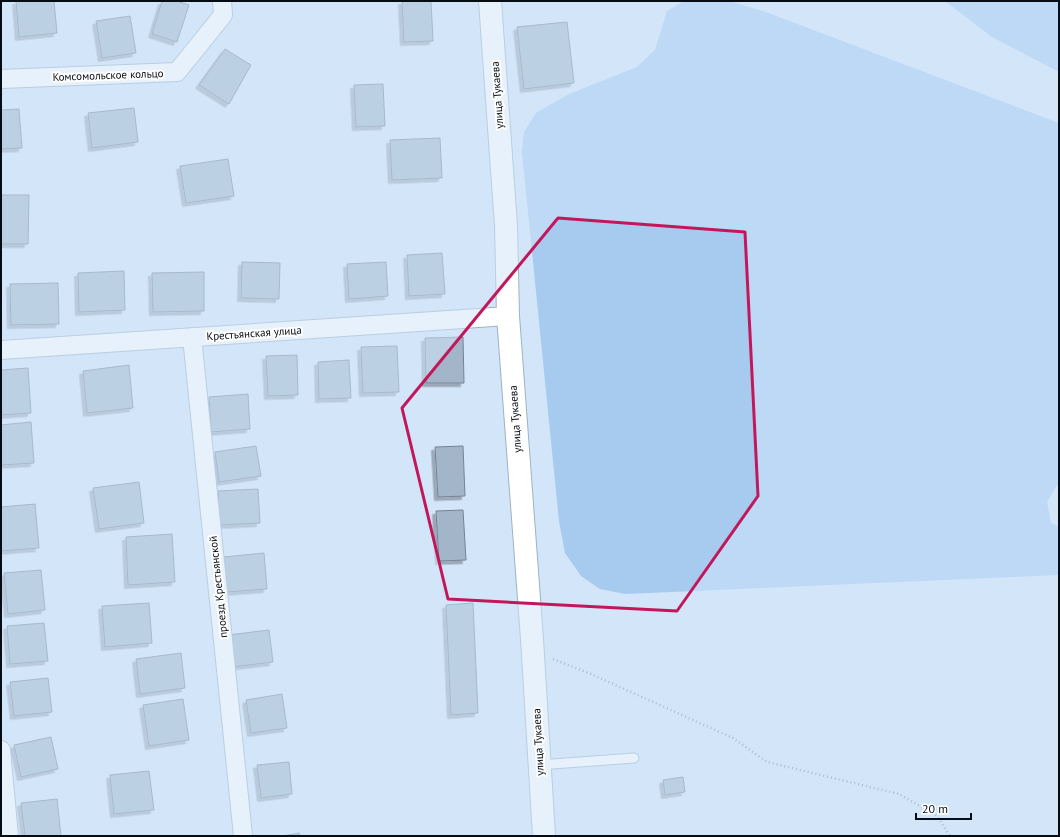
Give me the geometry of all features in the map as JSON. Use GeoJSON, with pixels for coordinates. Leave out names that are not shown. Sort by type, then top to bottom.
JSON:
{"type":"FeatureCollection","features":[{"type":"Feature","properties":{"kind":"main road","name":"улица Тукаева"},"geometry":{"type":"LineString","coordinates":[[490,1],[506,226],[508,316],[544,836]]}},
{"type":"Feature","properties":{"kind":"street","name":"Комсомольское кольцо"},"geometry":{"type":"LineString","coordinates":[[1,79],[177,72],[223,15],[222,1]]}},
{"type":"Feature","properties":{"kind":"street","name":"Крестьянская улица"},"geometry":{"type":"LineString","coordinates":[[1,350],[508,316]]}},
{"type":"Feature","properties":{"kind":"street","name":"проезд Крестьянской"},"geometry":{"type":"LineString","coordinates":[[192,337],[243,836]]}},
{"type":"Feature","properties":{"kind":"street"},"geometry":{"type":"LineString","coordinates":[[1,750],[9,836]]}},
{"type":"Feature","properties":{"kind":"lane"},"geometry":{"type":"LineString","coordinates":[[539,765],[634,758]]}},
{"type":"Feature","properties":{"kind":"path"},"geometry":{"type":"LineString","coordinates":[[532,651],[591,674],[733,738],[767,762],[899,794],[937,816],[950,836]]}},
{"type":"Feature","properties":{"kind":"highlighted area"},"geometry":{"type":"Polygon","coordinates":[[[558,218],[745,232],[758,496],[677,611],[448,599],[402,408],[558,218]]]}},
{"type":"Feature","properties":{"kind":"shaded area"},"geometry":{"type":"Polygon","coordinates":[[[684,1],[729,1],[763,11],[1059,123],[1059,482],[1047,502],[1051,523],[1059,527],[1059,575],[625,594],[600,589],[581,576],[565,553],[559,521],[522,152],[524,132],[536,113],[569,94],[637,67],[655,50],[667,11],[684,1]]]}},
{"type":"Feature","properties":{"kind":"shaded area"},"geometry":{"type":"Polygon","coordinates":[[[945,1],[1059,1],[1059,72],[992,37],[945,1]]]}},
{"type":"Feature","properties":{"kind":"building"},"geometry":{"type":"Polygon","coordinates":[[[16,1],[54,1],[57,33],[19,37],[16,1]]]}},
{"type":"Feature","properties":{"kind":"building"},"geometry":{"type":"Polygon","coordinates":[[[162,1],[177,1],[189,5],[177,42],[152,34],[162,1]]]}},
{"type":"Feature","properties":{"kind":"building"},"geometry":{"type":"Polygon","coordinates":[[[402,1],[431,1],[433,41],[404,42],[402,1]]]}},
{"type":"Feature","properties":{"kind":"building"},"geometry":{"type":"Polygon","coordinates":[[[130,16],[136,53],[102,58],[96,21],[130,16]]]}},
{"type":"Feature","properties":{"kind":"building"},"geometry":{"type":"Polygon","coordinates":[[[567,22],[574,83],[524,89],[517,27],[567,22]]]}},
{"type":"Feature","properties":{"kind":"building"},"geometry":{"type":"Polygon","coordinates":[[[225,49],[251,65],[229,104],[199,85],[225,49]]]}},
{"type":"Feature","properties":{"kind":"building"},"geometry":{"type":"Polygon","coordinates":[[[383,84],[385,126],[356,127],[354,85],[383,84]]]}},
{"type":"Feature","properties":{"kind":"building"},"geometry":{"type":"Polygon","coordinates":[[[134,108],[138,142],[92,148],[88,113],[134,108]]]}},
{"type":"Feature","properties":{"kind":"building"},"geometry":{"type":"Polygon","coordinates":[[[19,109],[22,148],[1,149],[1,110],[19,109]]]}},
{"type":"Feature","properties":{"kind":"building"},"geometry":{"type":"Polygon","coordinates":[[[440,138],[442,178],[392,180],[390,140],[440,138]]]}},
{"type":"Feature","properties":{"kind":"building"},"geometry":{"type":"Polygon","coordinates":[[[228,159],[234,196],[186,203],[180,166],[228,159]]]}},
{"type":"Feature","properties":{"kind":"building"},"geometry":{"type":"Polygon","coordinates":[[[1,195],[29,195],[28,244],[1,244],[1,195]]]}},
{"type":"Feature","properties":{"kind":"building"},"geometry":{"type":"Polygon","coordinates":[[[442,253],[445,294],[409,296],[407,255],[442,253]]]}},
{"type":"Feature","properties":{"kind":"building"},"geometry":{"type":"Polygon","coordinates":[[[242,262],[280,263],[279,299],[241,298],[242,262]]]}},
{"type":"Feature","properties":{"kind":"building"},"geometry":{"type":"Polygon","coordinates":[[[386,262],[388,296],[349,299],[347,264],[386,262]]]}},
{"type":"Feature","properties":{"kind":"building"},"geometry":{"type":"Polygon","coordinates":[[[124,271],[125,310],[79,312],[78,273],[124,271]]]}},
{"type":"Feature","properties":{"kind":"building"},"geometry":{"type":"Polygon","coordinates":[[[204,272],[204,311],[153,312],[152,273],[204,272]]]}},
{"type":"Feature","properties":{"kind":"building"},"geometry":{"type":"Polygon","coordinates":[[[58,283],[59,324],[11,325],[10,284],[58,283]]]}},
{"type":"Feature","properties":{"kind":"building"},"geometry":{"type":"Polygon","coordinates":[[[463,337],[464,383],[426,383],[425,338],[463,337]]]}},
{"type":"Feature","properties":{"kind":"building"},"geometry":{"type":"Polygon","coordinates":[[[397,346],[399,392],[363,393],[361,347],[397,346]]]}},
{"type":"Feature","properties":{"kind":"building"},"geometry":{"type":"Polygon","coordinates":[[[297,355],[298,395],[268,396],[266,356],[297,355]]]}},
{"type":"Feature","properties":{"kind":"building"},"geometry":{"type":"Polygon","coordinates":[[[349,360],[351,398],[319,399],[318,362],[349,360]]]}},
{"type":"Feature","properties":{"kind":"building"},"geometry":{"type":"Polygon","coordinates":[[[129,365],[133,408],[87,413],[83,371],[129,365]]]}},
{"type":"Feature","properties":{"kind":"building"},"geometry":{"type":"Polygon","coordinates":[[[28,368],[31,413],[1,415],[1,370],[28,368]]]}},
{"type":"Feature","properties":{"kind":"building"},"geometry":{"type":"Polygon","coordinates":[[[248,394],[250,429],[211,432],[209,397],[248,394]]]}},
{"type":"Feature","properties":{"kind":"building"},"geometry":{"type":"Polygon","coordinates":[[[31,422],[34,463],[1,465],[1,425],[31,422]]]}},
{"type":"Feature","properties":{"kind":"building"},"geometry":{"type":"Polygon","coordinates":[[[256,446],[261,476],[219,482],[215,452],[256,446]]]}},
{"type":"Feature","properties":{"kind":"building"},"geometry":{"type":"Polygon","coordinates":[[[463,446],[465,496],[438,497],[435,447],[463,446]]]}},
{"type":"Feature","properties":{"kind":"building"},"geometry":{"type":"Polygon","coordinates":[[[139,482],[144,523],[99,529],[93,488],[139,482]]]}},
{"type":"Feature","properties":{"kind":"building"},"geometry":{"type":"Polygon","coordinates":[[[258,489],[260,523],[219,525],[218,491],[258,489]]]}},
{"type":"Feature","properties":{"kind":"building"},"geometry":{"type":"Polygon","coordinates":[[[35,504],[39,548],[1,551],[1,507],[35,504]]]}},
{"type":"Feature","properties":{"kind":"building"},"geometry":{"type":"Polygon","coordinates":[[[463,510],[466,560],[439,561],[436,511],[463,510]]]}},
{"type":"Feature","properties":{"kind":"building"},"geometry":{"type":"Polygon","coordinates":[[[172,534],[175,582],[128,585],[126,537],[172,534]]]}},
{"type":"Feature","properties":{"kind":"building"},"geometry":{"type":"Polygon","coordinates":[[[264,553],[267,589],[227,592],[224,557],[264,553]]]}},
{"type":"Feature","properties":{"kind":"building"},"geometry":{"type":"Polygon","coordinates":[[[41,570],[45,610],[8,614],[4,573],[41,570]]]}},
{"type":"Feature","properties":{"kind":"building"},"geometry":{"type":"Polygon","coordinates":[[[149,603],[152,643],[105,647],[102,606],[149,603]]]}},
{"type":"Feature","properties":{"kind":"building"},"geometry":{"type":"Polygon","coordinates":[[[473,603],[478,713],[451,715],[446,605],[473,603]]]}},
{"type":"Feature","properties":{"kind":"building"},"geometry":{"type":"Polygon","coordinates":[[[44,623],[48,661],[10,664],[7,626],[44,623]]]}},
{"type":"Feature","properties":{"kind":"building"},"geometry":{"type":"Polygon","coordinates":[[[269,630],[273,662],[232,667],[228,635],[269,630]]]}},
{"type":"Feature","properties":{"kind":"building"},"geometry":{"type":"Polygon","coordinates":[[[181,653],[185,688],[140,694],[136,659],[181,653]]]}},
{"type":"Feature","properties":{"kind":"building"},"geometry":{"type":"Polygon","coordinates":[[[48,678],[52,712],[14,716],[10,682],[48,678]]]}},
{"type":"Feature","properties":{"kind":"building"},"geometry":{"type":"Polygon","coordinates":[[[282,694],[287,728],[251,733],[246,700],[282,694]]]}},
{"type":"Feature","properties":{"kind":"building"},"geometry":{"type":"Polygon","coordinates":[[[183,699],[189,740],[149,746],[143,705],[183,699]]]}},
{"type":"Feature","properties":{"kind":"building"},"geometry":{"type":"Polygon","coordinates":[[[51,737],[58,769],[21,777],[14,745],[51,737]]]}},
{"type":"Feature","properties":{"kind":"building"},"geometry":{"type":"Polygon","coordinates":[[[289,762],[292,794],[261,798],[257,765],[289,762]]]}},
{"type":"Feature","properties":{"kind":"building"},"geometry":{"type":"Polygon","coordinates":[[[149,771],[154,810],[114,814],[110,775],[149,771]]]}},
{"type":"Feature","properties":{"kind":"building"},"geometry":{"type":"Polygon","coordinates":[[[683,777],[685,792],[665,795],[663,780],[683,777]]]}},
{"type":"Feature","properties":{"kind":"building"},"geometry":{"type":"Polygon","coordinates":[[[57,799],[61,836],[25,836],[21,803],[57,799]]]}},
{"type":"Feature","properties":{"kind":"building"},"geometry":{"type":"Polygon","coordinates":[[[299,833],[300,836],[283,836],[299,833]]]}}]}
